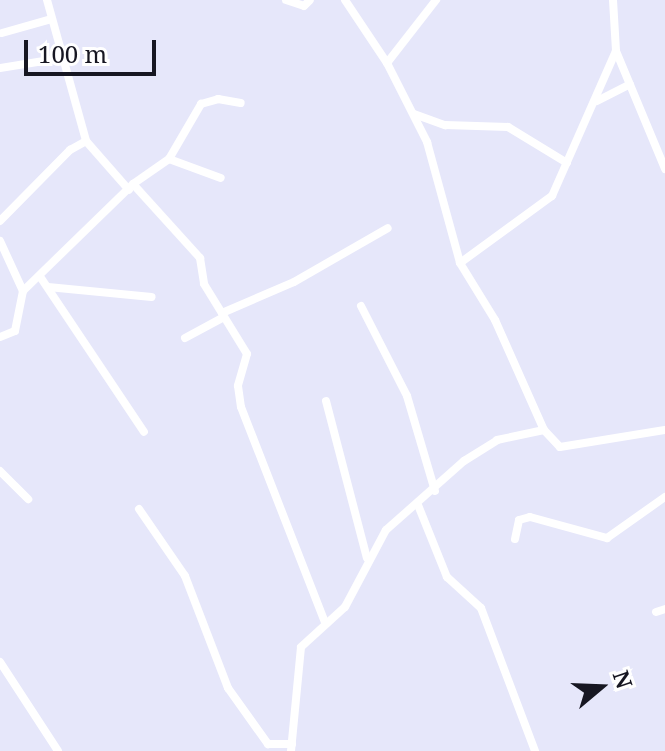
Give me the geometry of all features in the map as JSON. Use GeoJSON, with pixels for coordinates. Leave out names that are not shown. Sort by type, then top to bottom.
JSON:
{"type":"FeatureCollection","features":[{"type":"Feature","properties":{"kind":"street"},"geometry":{"type":"LineString","coordinates":[[47,0],[86,141],[200,258],[204,284],[247,354],[238,386],[241,407],[325,623]]}},
{"type":"Feature","properties":{"kind":"street"},"geometry":{"type":"LineString","coordinates":[[286,0],[304,6],[310,0]]}},
{"type":"Feature","properties":{"kind":"street"},"geometry":{"type":"LineString","coordinates":[[345,0],[387,63],[413,114],[437,170],[460,263],[495,320],[544,430],[560,447],[665,430]]}},
{"type":"Feature","properties":{"kind":"street"},"geometry":{"type":"LineString","coordinates":[[387,63],[436,0]]}},
{"type":"Feature","properties":{"kind":"street"},"geometry":{"type":"LineString","coordinates":[[613,0],[616,51],[661,151],[665,169]]}},
{"type":"Feature","properties":{"kind":"street"},"geometry":{"type":"LineString","coordinates":[[2,33],[51,19]]}},
{"type":"Feature","properties":{"kind":"street"},"geometry":{"type":"LineString","coordinates":[[460,263],[540,208],[560,185],[567,163],[597,101],[603,72],[616,51]]}},
{"type":"Feature","properties":{"kind":"street"},"geometry":{"type":"LineString","coordinates":[[0,68],[62,58]]}},
{"type":"Feature","properties":{"kind":"street"},"geometry":{"type":"LineString","coordinates":[[597,101],[630,84]]}},
{"type":"Feature","properties":{"kind":"street"},"geometry":{"type":"LineString","coordinates":[[23,291],[41,278],[131,187],[169,159],[201,104],[218,99],[241,103]]}},
{"type":"Feature","properties":{"kind":"street"},"geometry":{"type":"LineString","coordinates":[[413,114],[445,125],[508,127],[567,163]]}},
{"type":"Feature","properties":{"kind":"street"},"geometry":{"type":"LineString","coordinates":[[0,221],[70,150],[86,141]]}},
{"type":"Feature","properties":{"kind":"street"},"geometry":{"type":"LineString","coordinates":[[169,159],[221,178]]}},
{"type":"Feature","properties":{"kind":"street"},"geometry":{"type":"LineString","coordinates":[[185,338],[223,315],[294,282],[388,228]]}},
{"type":"Feature","properties":{"kind":"street"},"geometry":{"type":"LineString","coordinates":[[0,241],[23,291],[15,331],[0,337]]}},
{"type":"Feature","properties":{"kind":"street"},"geometry":{"type":"LineString","coordinates":[[41,278],[144,432]]}},
{"type":"Feature","properties":{"kind":"street"},"geometry":{"type":"LineString","coordinates":[[48,287],[152,297]]}},
{"type":"Feature","properties":{"kind":"street"},"geometry":{"type":"LineString","coordinates":[[361,306],[407,396],[435,491]]}},
{"type":"Feature","properties":{"kind":"street"},"geometry":{"type":"LineString","coordinates":[[326,401],[367,558]]}},
{"type":"Feature","properties":{"kind":"street"},"geometry":{"type":"LineString","coordinates":[[139,509],[185,576],[228,688],[268,744],[292,748],[296,661],[301,647],[345,607],[367,558],[386,530],[485,446],[544,430]]}},
{"type":"Feature","properties":{"kind":"street"},"geometry":{"type":"LineString","coordinates":[[0,471],[28,499]]}},
{"type":"Feature","properties":{"kind":"street"},"geometry":{"type":"LineString","coordinates":[[515,539],[519,520],[530,517],[607,538],[665,497]]}},
{"type":"Feature","properties":{"kind":"street"},"geometry":{"type":"LineString","coordinates":[[418,505],[447,577],[481,608],[535,751]]}},
{"type":"Feature","properties":{"kind":"street"},"geometry":{"type":"LineString","coordinates":[[0,662],[58,751]]}},
{"type":"Feature","properties":{"kind":"street"},"geometry":{"type":"LineString","coordinates":[[0,680],[10,675]]}}]}
